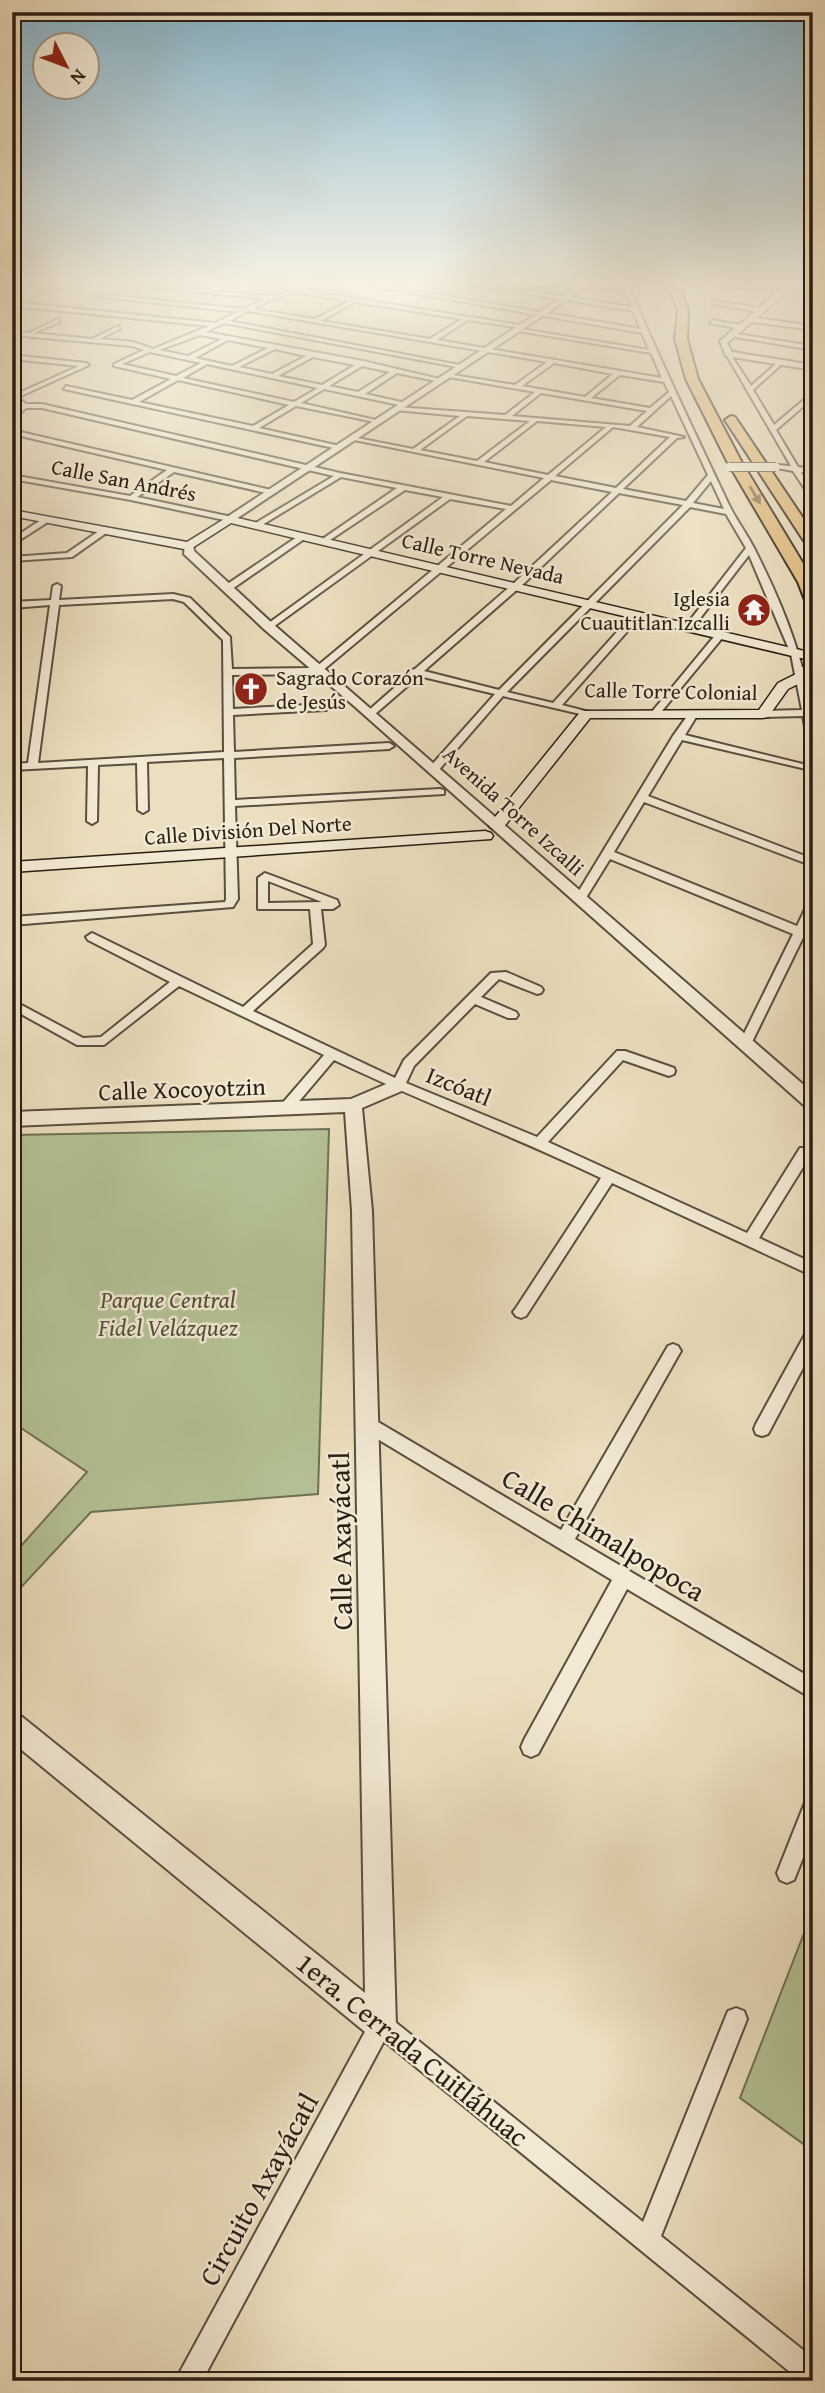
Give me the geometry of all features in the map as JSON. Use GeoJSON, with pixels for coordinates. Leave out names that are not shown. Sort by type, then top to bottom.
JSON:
{"type":"FeatureCollection","features":[{"type":"Feature","properties":{"kind":"highway"},"geometry":{"type":"LineString","coordinates":[[698,392],[734,461],[806,582],[813,600]]}},
{"type":"Feature","properties":{"kind":"highway"},"geometry":{"type":"LineString","coordinates":[[727,413],[755,461],[813,544]]}},
{"type":"Feature","properties":{"kind":"main road"},"geometry":{"type":"LineString","coordinates":[[12,513],[188,548],[229,519]]}},
{"type":"Feature","properties":{"kind":"main road","name":"Calle Torre Nevada"},"geometry":{"type":"LineString","coordinates":[[229,519],[813,657]]}},
{"type":"Feature","properties":{"kind":"main road"},"geometry":{"type":"LineString","coordinates":[[763,714],[783,686],[801,677],[813,663]]}},
{"type":"Feature","properties":{"kind":"main road"},"geometry":{"type":"LineString","coordinates":[[491,830],[586,714]]}},
{"type":"Feature","properties":{"kind":"main road","name":"Calle Torre Colonial"},"geometry":{"type":"LineString","coordinates":[[586,714],[763,714]]}},
{"type":"Feature","properties":{"kind":"main road","name":"Calle División Del Norte"},"geometry":{"type":"LineString","coordinates":[[12,867],[491,830]]}},
{"type":"Feature","properties":{"kind":"street"},"geometry":{"type":"LineString","coordinates":[[82,392],[338,447]]}},
{"type":"Feature","properties":{"kind":"street"},"geometry":{"type":"LineString","coordinates":[[132,403],[152,392]]}},
{"type":"Feature","properties":{"kind":"street"},"geometry":{"type":"LineString","coordinates":[[239,392],[378,422]]}},
{"type":"Feature","properties":{"kind":"street"},"geometry":{"type":"LineString","coordinates":[[253,429],[315,392]]}},
{"type":"Feature","properties":{"kind":"street"},"geometry":{"type":"LineString","coordinates":[[348,392],[401,407],[465,415],[612,425],[697,442]]}},
{"type":"Feature","properties":{"kind":"street"},"geometry":{"type":"LineString","coordinates":[[360,394],[364,392]]}},
{"type":"Feature","properties":{"kind":"street"},"geometry":{"type":"LineString","coordinates":[[229,519],[424,392]]}},
{"type":"Feature","properties":{"kind":"street"},"geometry":{"type":"LineString","coordinates":[[505,418],[539,392]]}},
{"type":"Feature","properties":{"kind":"street"},"geometry":{"type":"LineString","coordinates":[[551,392],[651,410]]}},
{"type":"Feature","properties":{"kind":"street"},"geometry":{"type":"LineString","coordinates":[[587,398],[595,392]]}},
{"type":"Feature","properties":{"kind":"street"},"geometry":{"type":"LineString","coordinates":[[632,428],[672,392]]}},
{"type":"Feature","properties":{"kind":"street"},"geometry":{"type":"LineString","coordinates":[[673,392],[713,472],[729,512],[750,548],[795,654],[813,743]]}},
{"type":"Feature","properties":{"kind":"street"},"geometry":{"type":"LineString","coordinates":[[749,392],[813,499]]}},
{"type":"Feature","properties":{"kind":"street"},"geometry":{"type":"LineString","coordinates":[[772,430],[813,394]]}},
{"type":"Feature","properties":{"kind":"street"},"geometry":{"type":"LineString","coordinates":[[14,398],[24,406],[42,406],[340,475],[511,508]]}},
{"type":"Feature","properties":{"kind":"street"},"geometry":{"type":"LineString","coordinates":[[12,418],[24,406]]}},
{"type":"Feature","properties":{"kind":"street"},"geometry":{"type":"LineString","coordinates":[[414,451],[465,415]]}},
{"type":"Feature","properties":{"kind":"street"},"geometry":{"type":"LineString","coordinates":[[479,463],[535,420]]}},
{"type":"Feature","properties":{"kind":"street"},"geometry":{"type":"LineString","coordinates":[[227,672],[315,670],[443,568],[612,425]]}},
{"type":"Feature","properties":{"kind":"street"},"geometry":{"type":"LineString","coordinates":[[12,432],[271,492]]}},
{"type":"Feature","properties":{"kind":"street"},"geometry":{"type":"LineString","coordinates":[[370,713],[516,586],[675,436]]}},
{"type":"Feature","properties":{"kind":"street"},"geometry":{"type":"LineString","coordinates":[[352,439],[729,512]]}},
{"type":"Feature","properties":{"kind":"street"},"geometry":{"type":"LineString","coordinates":[[433,769],[501,693],[688,504],[713,472],[729,467],[795,467],[809,470],[813,462]]}},
{"type":"Feature","properties":{"kind":"street"},"geometry":{"type":"LineString","coordinates":[[131,498],[173,469]]}},
{"type":"Feature","properties":{"kind":"street"},"geometry":{"type":"LineString","coordinates":[[257,527],[340,475]]}},
{"type":"Feature","properties":{"kind":"street","name":"Calle San Andrés"},"geometry":{"type":"LineString","coordinates":[[12,477],[229,519]]}},
{"type":"Feature","properties":{"kind":"street","name":"Calle Torre Nevada"},"geometry":{"type":"LineString","coordinates":[[324,542],[404,487]]}},
{"type":"Feature","properties":{"kind":"street"},"geometry":{"type":"LineString","coordinates":[[269,627],[449,496]]}},
{"type":"Feature","properties":{"kind":"street"},"geometry":{"type":"LineString","coordinates":[[12,543],[47,520]]}},
{"type":"Feature","properties":{"kind":"street"},"geometry":{"type":"LineString","coordinates":[[12,559],[69,555],[105,530]]}},
{"type":"Feature","properties":{"kind":"street"},"geometry":{"type":"LineString","coordinates":[[229,587],[303,537]]}},
{"type":"Feature","properties":{"kind":"street","name":"Avenida Torre Izcalli"},"geometry":{"type":"LineString","coordinates":[[188,548],[315,670],[370,713],[433,769],[491,830],[580,899],[813,1103]]}},
{"type":"Feature","properties":{"kind":"street"},"geometry":{"type":"LineString","coordinates":[[688,628],[750,548]]}},
{"type":"Feature","properties":{"kind":"street"},"geometry":{"type":"LineString","coordinates":[[33,766],[57,603],[57,586]]}},
{"type":"Feature","properties":{"kind":"street"},"geometry":{"type":"LineString","coordinates":[[12,605],[181,597],[187,600],[227,639],[232,803],[232,899],[229,905],[12,920]]}},
{"type":"Feature","properties":{"kind":"street"},"geometry":{"type":"LineString","coordinates":[[556,706],[637,615]]}},
{"type":"Feature","properties":{"kind":"street"},"geometry":{"type":"LineString","coordinates":[[654,715],[720,635]]}},
{"type":"Feature","properties":{"kind":"street"},"geometry":{"type":"LineString","coordinates":[[315,670],[389,746],[439,792],[491,830]]}},
{"type":"Feature","properties":{"kind":"street","name":"Calle Torre Colonial"},"geometry":{"type":"LineString","coordinates":[[415,673],[586,714]]}},
{"type":"Feature","properties":{"kind":"street"},"geometry":{"type":"LineString","coordinates":[[228,712],[326,707]]}},
{"type":"Feature","properties":{"kind":"street","name":"Calle Torre Colonial"},"geometry":{"type":"LineString","coordinates":[[763,714],[805,713]]}},
{"type":"Feature","properties":{"kind":"street"},"geometry":{"type":"LineString","coordinates":[[580,899],[693,714]]}},
{"type":"Feature","properties":{"kind":"street"},"geometry":{"type":"LineString","coordinates":[[678,736],[806,766]]}},
{"type":"Feature","properties":{"kind":"street"},"geometry":{"type":"LineString","coordinates":[[12,768],[230,753],[389,746]]}},
{"type":"Feature","properties":{"kind":"street"},"geometry":{"type":"LineString","coordinates":[[142,759],[143,810]]}},
{"type":"Feature","properties":{"kind":"street"},"geometry":{"type":"LineString","coordinates":[[92,821],[93,762]]}},
{"type":"Feature","properties":{"kind":"street"},"geometry":{"type":"LineString","coordinates":[[232,803],[439,792]]}},
{"type":"Feature","properties":{"kind":"street"},"geometry":{"type":"LineString","coordinates":[[641,797],[813,863]]}},
{"type":"Feature","properties":{"kind":"street"},"geometry":{"type":"LineString","coordinates":[[606,853],[800,932]]}},
{"type":"Feature","properties":{"kind":"street"},"geometry":{"type":"LineString","coordinates":[[270,876],[334,902],[331,906],[315,906],[262,907],[263,878],[270,876]]}},
{"type":"Feature","properties":{"kind":"street"},"geometry":{"type":"LineString","coordinates":[[745,1044],[813,905]]}},
{"type":"Feature","properties":{"kind":"street"},"geometry":{"type":"LineString","coordinates":[[245,1012],[319,945],[315,906]]}},
{"type":"Feature","properties":{"kind":"street","name":"Izcóatl"},"geometry":{"type":"LineString","coordinates":[[92,937],[178,981],[398,1085],[539,1143],[813,1270]]}},
{"type":"Feature","properties":{"kind":"street"},"geometry":{"type":"LineString","coordinates":[[353,1105],[398,1085],[409,1063],[498,975],[537,990]]}},
{"type":"Feature","properties":{"kind":"street"},"geometry":{"type":"LineString","coordinates":[[12,1004],[81,1042],[93,1044],[104,1041],[178,981]]}},
{"type":"Feature","properties":{"kind":"street"},"geometry":{"type":"LineString","coordinates":[[473,998],[512,1015]]}},
{"type":"Feature","properties":{"kind":"street"},"geometry":{"type":"LineString","coordinates":[[285,1109],[332,1053]]}},
{"type":"Feature","properties":{"kind":"street"},"geometry":{"type":"LineString","coordinates":[[539,1143],[621,1054],[668,1071]]}},
{"type":"Feature","properties":{"kind":"street","name":"Calle Xocoyotzin"},"geometry":{"type":"LineString","coordinates":[[12,1119],[353,1105]]}},
{"type":"Feature","properties":{"kind":"street","name":"Calle Axayácatl"},"geometry":{"type":"LineString","coordinates":[[353,1105],[362,1211],[382,2025]]}},
{"type":"Feature","properties":{"kind":"street"},"geometry":{"type":"LineString","coordinates":[[751,1240],[806,1153]]}},
{"type":"Feature","properties":{"kind":"street"},"geometry":{"type":"LineString","coordinates":[[521,1311],[609,1176]]}},
{"type":"Feature","properties":{"kind":"street"},"geometry":{"type":"LineString","coordinates":[[762,1429],[813,1334]]}},
{"type":"Feature","properties":{"kind":"street"},"geometry":{"type":"LineString","coordinates":[[564,1542],[673,1351]]}},
{"type":"Feature","properties":{"kind":"street","name":"Calle Chimalpopoca"},"geometry":{"type":"LineString","coordinates":[[367,1424],[813,1690]]}},
{"type":"Feature","properties":{"kind":"street"},"geometry":{"type":"LineString","coordinates":[[531,1747],[624,1576]]}},
{"type":"Feature","properties":{"kind":"street","name":"1era. Cerrada Cuitláhuac"},"geometry":{"type":"LineString","coordinates":[[12,1725],[813,2374]]}},
{"type":"Feature","properties":{"kind":"street"},"geometry":{"type":"LineString","coordinates":[[787,1873],[813,1807]]}},
{"type":"Feature","properties":{"kind":"street"},"geometry":{"type":"LineString","coordinates":[[649,2239],[736,2019]]}},
{"type":"Feature","properties":{"kind":"street","name":"Circuito Axayácatl"},"geometry":{"type":"LineString","coordinates":[[188,2381],[382,2025]]}},
{"type":"Feature","properties":{"kind":"green space","name":"Parque Central Fidel Velázquez"},"geometry":{"type":"Polygon","coordinates":[[[329,1129],[318,1494],[91,1512],[12,1597],[12,1556],[87,1472],[12,1422],[12,1135],[329,1129]]]}},
{"type":"Feature","properties":{"kind":"green space"},"geometry":{"type":"Polygon","coordinates":[[[813,1910],[813,2151],[740,2098],[813,1910]]]}},
{"type":"Feature","properties":{"kind":"place","name":"Iglesia Cuautitlan Izcalli"},"geometry":{"type":"Point","coordinates":[754,610]}},
{"type":"Feature","properties":{"kind":"place","name":"Sagrado Corazón de Jesús"},"geometry":{"type":"Point","coordinates":[251,689]}}]}
